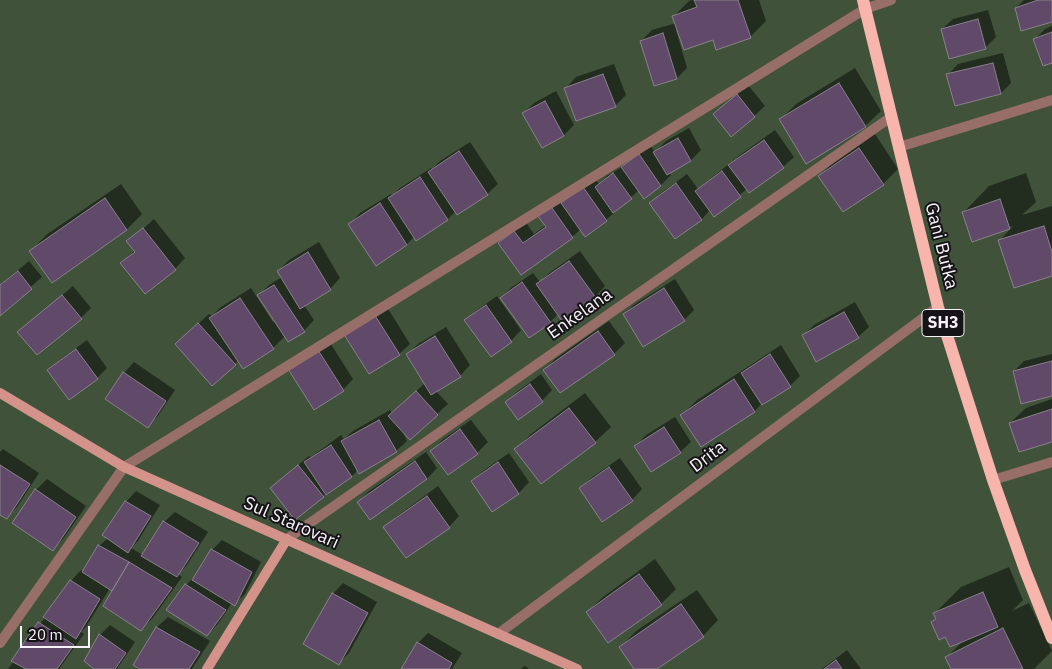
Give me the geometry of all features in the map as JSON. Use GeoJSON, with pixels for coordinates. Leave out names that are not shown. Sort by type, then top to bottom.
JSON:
{"type":"FeatureCollection","features":[{"type":"Feature","properties":{"kind":"main road","name":"Gani Butka"},"geometry":{"type":"LineString","coordinates":[[864,4],[938,306],[993,480],[1025,570],[1052,638]]}},
{"type":"Feature","properties":{"kind":"main road","name":"Sul Starovari"},"geometry":{"type":"LineString","coordinates":[[0,393],[124,467],[577,669]]}},
{"type":"Feature","properties":{"kind":"main road"},"geometry":{"type":"LineString","coordinates":[[207,669],[287,539]]}},
{"type":"Feature","properties":{"kind":"street"},"geometry":{"type":"LineString","coordinates":[[0,643],[124,467],[864,4],[891,0]]}},
{"type":"Feature","properties":{"kind":"street"},"geometry":{"type":"LineString","coordinates":[[899,147],[1052,100]]}},
{"type":"Feature","properties":{"kind":"street","name":"Enkelana"},"geometry":{"type":"LineString","coordinates":[[287,539],[892,117]]}},
{"type":"Feature","properties":{"kind":"street","name":"Drita"},"geometry":{"type":"LineString","coordinates":[[498,634],[938,306]]}},
{"type":"Feature","properties":{"kind":"street"},"geometry":{"type":"LineString","coordinates":[[993,480],[1052,462]]}},
{"type":"Feature","properties":{"kind":"green space"},"geometry":{"type":"Polygon","coordinates":[[[0,0],[1052,0],[1052,669],[0,669],[0,0]]]}},
{"type":"Feature","properties":{"kind":"building"},"geometry":{"type":"Polygon","coordinates":[[[694,0],[738,0],[751,38],[716,50],[713,40],[684,50],[672,16],[697,7],[694,0]]]}},
{"type":"Feature","properties":{"kind":"building"},"geometry":{"type":"Polygon","coordinates":[[[1038,0],[1052,0],[1052,22],[1021,31],[1015,8],[1038,0]]]}},
{"type":"Feature","properties":{"kind":"building"},"geometry":{"type":"Polygon","coordinates":[[[978,19],[986,49],[949,59],[941,29],[978,19]]]}},
{"type":"Feature","properties":{"kind":"building"},"geometry":{"type":"Polygon","coordinates":[[[1052,32],[1052,63],[1043,66],[1033,39],[1052,32]]]}},
{"type":"Feature","properties":{"kind":"building"},"geometry":{"type":"Polygon","coordinates":[[[663,33],[677,79],[654,86],[640,41],[663,33]]]}},
{"type":"Feature","properties":{"kind":"building"},"geometry":{"type":"Polygon","coordinates":[[[993,63],[1001,94],[955,106],[946,74],[993,63]]]}},
{"type":"Feature","properties":{"kind":"building"},"geometry":{"type":"Polygon","coordinates":[[[603,74],[616,107],[576,121],[564,88],[603,74]]]}},
{"type":"Feature","properties":{"kind":"building"},"geometry":{"type":"Polygon","coordinates":[[[839,83],[866,127],[806,164],[779,119],[839,83]]]}},
{"type":"Feature","properties":{"kind":"building"},"geometry":{"type":"Polygon","coordinates":[[[737,94],[755,117],[731,137],[713,114],[737,94]]]}},
{"type":"Feature","properties":{"kind":"building"},"geometry":{"type":"Polygon","coordinates":[[[545,101],[564,136],[542,148],[522,113],[545,101]]]}},
{"type":"Feature","properties":{"kind":"building"},"geometry":{"type":"Polygon","coordinates":[[[678,138],[691,161],[667,175],[653,152],[678,138]]]}},
{"type":"Feature","properties":{"kind":"building"},"geometry":{"type":"Polygon","coordinates":[[[764,140],[784,168],[749,193],[728,165],[764,140]]]}},
{"type":"Feature","properties":{"kind":"building"},"geometry":{"type":"Polygon","coordinates":[[[859,148],[884,185],[843,212],[818,176],[859,148]]]}},
{"type":"Feature","properties":{"kind":"building"},"geometry":{"type":"Polygon","coordinates":[[[459,151],[488,195],[457,215],[428,172],[459,151]]]}},
{"type":"Feature","properties":{"kind":"building"},"geometry":{"type":"Polygon","coordinates":[[[639,154],[661,186],[644,199],[621,167],[639,154]]]}},
{"type":"Feature","properties":{"kind":"building"},"geometry":{"type":"Polygon","coordinates":[[[722,171],[741,197],[714,217],[695,191],[722,171]]]}},
{"type":"Feature","properties":{"kind":"building"},"geometry":{"type":"Polygon","coordinates":[[[613,173],[632,199],[613,213],[595,187],[613,173]]]}},
{"type":"Feature","properties":{"kind":"building"},"geometry":{"type":"Polygon","coordinates":[[[420,177],[448,220],[416,241],[388,198],[420,177]]]}},
{"type":"Feature","properties":{"kind":"building"},"geometry":{"type":"Polygon","coordinates":[[[676,183],[702,220],[675,239],[649,203],[676,183]]]}},
{"type":"Feature","properties":{"kind":"building"},"geometry":{"type":"Polygon","coordinates":[[[583,187],[607,221],[585,237],[561,203],[583,187]]]}},
{"type":"Feature","properties":{"kind":"building"},"geometry":{"type":"Polygon","coordinates":[[[105,198],[127,230],[52,283],[29,251],[105,198]]]}},
{"type":"Feature","properties":{"kind":"building"},"geometry":{"type":"Polygon","coordinates":[[[1000,199],[1010,229],[972,242],[962,212],[1000,199]]]}},
{"type":"Feature","properties":{"kind":"building"},"geometry":{"type":"Polygon","coordinates":[[[380,203],[407,245],[376,266],[348,224],[380,203]]]}},
{"type":"Feature","properties":{"kind":"building"},"geometry":{"type":"Polygon","coordinates":[[[550,205],[573,238],[521,275],[498,243],[514,231],[523,243],[546,227],[537,215],[550,205]]]}},
{"type":"Feature","properties":{"kind":"building"},"geometry":{"type":"Polygon","coordinates":[[[1044,226],[1052,252],[1052,276],[1014,288],[998,240],[1044,226]]]}},
{"type":"Feature","properties":{"kind":"building"},"geometry":{"type":"Polygon","coordinates":[[[143,228],[176,270],[145,294],[120,263],[135,252],[126,241],[143,228]]]}},
{"type":"Feature","properties":{"kind":"building"},"geometry":{"type":"Polygon","coordinates":[[[308,252],[331,290],[300,309],[277,271],[308,252]]]}},
{"type":"Feature","properties":{"kind":"building"},"geometry":{"type":"Polygon","coordinates":[[[569,261],[596,298],[562,321],[536,284],[569,261]]]}},
{"type":"Feature","properties":{"kind":"building"},"geometry":{"type":"Polygon","coordinates":[[[18,271],[32,289],[0,316],[0,285],[18,271]]]}},
{"type":"Feature","properties":{"kind":"building"},"geometry":{"type":"Polygon","coordinates":[[[522,282],[551,323],[529,338],[500,298],[522,282]]]}},
{"type":"Feature","properties":{"kind":"building"},"geometry":{"type":"Polygon","coordinates":[[[274,285],[305,332],[288,342],[257,295],[274,285]]]}},
{"type":"Feature","properties":{"kind":"building"},"geometry":{"type":"Polygon","coordinates":[[[664,288],[685,321],[643,347],[623,314],[664,288]]]}},
{"type":"Feature","properties":{"kind":"building"},"geometry":{"type":"Polygon","coordinates":[[[62,295],[82,319],[37,355],[17,332],[62,295]]]}},
{"type":"Feature","properties":{"kind":"building"},"geometry":{"type":"Polygon","coordinates":[[[240,298],[274,349],[243,369],[209,318],[240,298]]]}},
{"type":"Feature","properties":{"kind":"building"},"geometry":{"type":"Polygon","coordinates":[[[486,305],[512,342],[491,357],[464,320],[486,305]]]}},
{"type":"Feature","properties":{"kind":"building"},"geometry":{"type":"Polygon","coordinates":[[[844,312],[859,338],[816,362],[802,335],[844,312]]]}},
{"type":"Feature","properties":{"kind":"building"},"geometry":{"type":"Polygon","coordinates":[[[374,314],[400,355],[369,374],[343,333],[374,314]]]}},
{"type":"Feature","properties":{"kind":"building"},"geometry":{"type":"Polygon","coordinates":[[[198,323],[236,365],[212,386],[175,344],[198,323]]]}},
{"type":"Feature","properties":{"kind":"building"},"geometry":{"type":"Polygon","coordinates":[[[598,331],[615,355],[560,393],[543,370],[598,331]]]}},
{"type":"Feature","properties":{"kind":"building"},"geometry":{"type":"Polygon","coordinates":[[[435,336],[461,377],[431,395],[406,354],[435,336]]]}},
{"type":"Feature","properties":{"kind":"building"},"geometry":{"type":"Polygon","coordinates":[[[76,349],[98,379],[69,400],[47,370],[76,349]]]}},
{"type":"Feature","properties":{"kind":"building"},"geometry":{"type":"Polygon","coordinates":[[[318,350],[344,391],[314,410],[288,369],[318,350]]]}},
{"type":"Feature","properties":{"kind":"building"},"geometry":{"type":"Polygon","coordinates":[[[770,354],[791,387],[762,405],[741,373],[770,354]]]}},
{"type":"Feature","properties":{"kind":"building"},"geometry":{"type":"Polygon","coordinates":[[[1052,361],[1052,396],[1021,404],[1013,371],[1052,361]]]}},
{"type":"Feature","properties":{"kind":"building"},"geometry":{"type":"Polygon","coordinates":[[[123,372],[166,401],[148,428],[105,399],[123,372]]]}},
{"type":"Feature","properties":{"kind":"building"},"geometry":{"type":"Polygon","coordinates":[[[734,379],[755,412],[701,447],[680,415],[734,379]]]}},
{"type":"Feature","properties":{"kind":"building"},"geometry":{"type":"Polygon","coordinates":[[[530,384],[543,402],[518,420],[505,402],[530,384]]]}},
{"type":"Feature","properties":{"kind":"building"},"geometry":{"type":"Polygon","coordinates":[[[416,391],[438,415],[410,440],[388,416],[416,391]]]}},
{"type":"Feature","properties":{"kind":"building"},"geometry":{"type":"Polygon","coordinates":[[[569,408],[596,443],[541,484],[514,449],[569,408]]]}},
{"type":"Feature","properties":{"kind":"building"},"geometry":{"type":"Polygon","coordinates":[[[1052,409],[1052,442],[1019,452],[1009,423],[1052,409]]]}},
{"type":"Feature","properties":{"kind":"building"},"geometry":{"type":"Polygon","coordinates":[[[379,420],[397,452],[359,474],[341,441],[379,420]]]}},
{"type":"Feature","properties":{"kind":"building"},"geometry":{"type":"Polygon","coordinates":[[[664,427],[681,453],[651,472],[634,446],[664,427]]]}},
{"type":"Feature","properties":{"kind":"building"},"geometry":{"type":"Polygon","coordinates":[[[460,429],[478,454],[448,475],[430,451],[460,429]]]}},
{"type":"Feature","properties":{"kind":"building"},"geometry":{"type":"Polygon","coordinates":[[[331,445],[352,477],[326,495],[304,462],[331,445]]]}},
{"type":"Feature","properties":{"kind":"building"},"geometry":{"type":"Polygon","coordinates":[[[415,461],[427,479],[370,520],[357,502],[415,461]]]}},
{"type":"Feature","properties":{"kind":"building"},"geometry":{"type":"Polygon","coordinates":[[[498,462],[519,494],[492,512],[471,481],[498,462]]]}},
{"type":"Feature","properties":{"kind":"building"},"geometry":{"type":"Polygon","coordinates":[[[0,465],[30,484],[7,519],[0,515],[0,465]]]}},
{"type":"Feature","properties":{"kind":"building"},"geometry":{"type":"Polygon","coordinates":[[[298,465],[324,497],[295,520],[270,488],[298,465]]]}},
{"type":"Feature","properties":{"kind":"building"},"geometry":{"type":"Polygon","coordinates":[[[609,467],[633,501],[602,522],[579,488],[609,467]]]}},
{"type":"Feature","properties":{"kind":"building"},"geometry":{"type":"Polygon","coordinates":[[[35,489],[76,517],[53,551],[12,523],[35,489]]]}},
{"type":"Feature","properties":{"kind":"building"},"geometry":{"type":"Polygon","coordinates":[[[427,496],[450,528],[406,558],[383,527],[427,496]]]}},
{"type":"Feature","properties":{"kind":"building"},"geometry":{"type":"Polygon","coordinates":[[[125,501],[151,516],[128,553],[102,535],[125,501]]]}},
{"type":"Feature","properties":{"kind":"building"},"geometry":{"type":"Polygon","coordinates":[[[163,521],[199,543],[177,577],[141,556],[163,521]]]}},
{"type":"Feature","properties":{"kind":"building"},"geometry":{"type":"Polygon","coordinates":[[[98,545],[129,562],[112,591],[82,572],[98,545]]]}},
{"type":"Feature","properties":{"kind":"building"},"geometry":{"type":"Polygon","coordinates":[[[211,549],[252,572],[235,606],[192,580],[211,549]]]}},
{"type":"Feature","properties":{"kind":"building"},"geometry":{"type":"Polygon","coordinates":[[[129,562],[172,588],[141,631],[103,606],[129,562]]]}},
{"type":"Feature","properties":{"kind":"building"},"geometry":{"type":"Polygon","coordinates":[[[639,574],[662,605],[608,643],[586,612],[639,574]]]}},
{"type":"Feature","properties":{"kind":"building"},"geometry":{"type":"Polygon","coordinates":[[[70,580],[100,599],[76,639],[43,617],[70,580]]]}},
{"type":"Feature","properties":{"kind":"building"},"geometry":{"type":"Polygon","coordinates":[[[185,584],[226,610],[207,636],[166,610],[185,584]]]}},
{"type":"Feature","properties":{"kind":"building"},"geometry":{"type":"Polygon","coordinates":[[[983,592],[998,627],[950,647],[945,637],[939,640],[931,622],[936,619],[933,613],[983,592]]]}},
{"type":"Feature","properties":{"kind":"building"},"geometry":{"type":"Polygon","coordinates":[[[332,593],[368,613],[339,665],[303,644],[332,593]]]}},
{"type":"Feature","properties":{"kind":"building"},"geometry":{"type":"Polygon","coordinates":[[[681,604],[704,637],[657,669],[634,669],[619,647],[681,604]]]}},
{"type":"Feature","properties":{"kind":"building"},"geometry":{"type":"Polygon","coordinates":[[[38,622],[74,645],[57,669],[26,669],[11,661],[38,622]]]}},
{"type":"Feature","properties":{"kind":"building"},"geometry":{"type":"Polygon","coordinates":[[[156,627],[200,652],[189,669],[139,669],[133,665],[156,627]]]}},
{"type":"Feature","properties":{"kind":"building"},"geometry":{"type":"Polygon","coordinates":[[[1003,628],[1023,669],[951,669],[945,657],[1003,628]]]}},
{"type":"Feature","properties":{"kind":"building"},"geometry":{"type":"Polygon","coordinates":[[[99,634],[126,653],[115,669],[94,669],[84,661],[99,634]]]}},
{"type":"Feature","properties":{"kind":"building"},"geometry":{"type":"Polygon","coordinates":[[[417,642],[452,663],[449,669],[401,669],[417,642]]]}},
{"type":"Feature","properties":{"kind":"building"},"geometry":{"type":"Polygon","coordinates":[[[836,660],[842,669],[824,669],[836,660]]]}}]}
